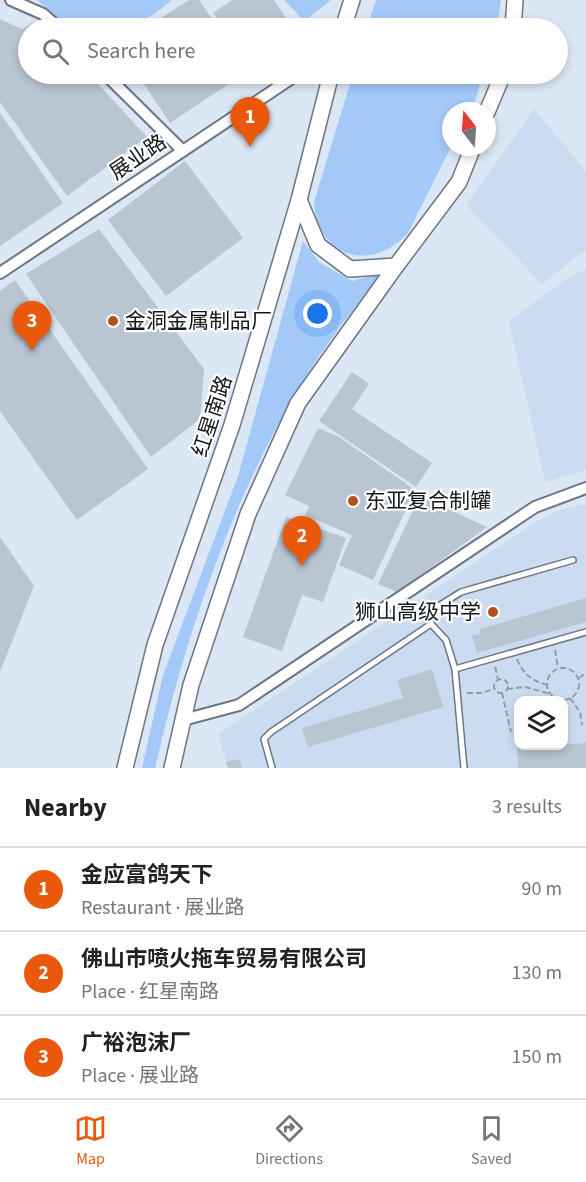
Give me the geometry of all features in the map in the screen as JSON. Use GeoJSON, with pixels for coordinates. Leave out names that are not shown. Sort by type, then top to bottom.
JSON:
{"type":"FeatureCollection","features":[{"type":"Feature","properties":{"kind":"main road"},"geometry":{"type":"LineString","coordinates":[[346,18],[352,0]]}},
{"type":"Feature","properties":{"kind":"main road"},"geometry":{"type":"LineString","coordinates":[[514,18],[515,0]]}},
{"type":"Feature","properties":{"kind":"main road","name":"红星南路"},"geometry":{"type":"LineString","coordinates":[[125,768],[155,645],[232,425],[299,200],[328,84]]}},
{"type":"Feature","properties":{"kind":"main road"},"geometry":{"type":"LineString","coordinates":[[491,102],[499,84]]}},
{"type":"Feature","properties":{"kind":"main road"},"geometry":{"type":"LineString","coordinates":[[172,768],[190,685],[248,514],[298,403],[459,182],[469,156]]}},
{"type":"Feature","properties":{"kind":"main road"},"geometry":{"type":"LineString","coordinates":[[299,200],[318,245],[351,269],[396,266]]}},
{"type":"Feature","properties":{"kind":"street"},"geometry":{"type":"LineString","coordinates":[[11,0],[48,18]]}},
{"type":"Feature","properties":{"kind":"street"},"geometry":{"type":"LineString","coordinates":[[115,84],[183,151]]}},
{"type":"Feature","properties":{"kind":"street","name":"展业路"},"geometry":{"type":"LineString","coordinates":[[0,273],[283,84]]}},
{"type":"Feature","properties":{"kind":"street"},"geometry":{"type":"LineString","coordinates":[[183,720],[239,705],[535,507],[586,488]]}},
{"type":"Feature","properties":{"kind":"lane"},"geometry":{"type":"LineString","coordinates":[[464,768],[455,669],[446,640],[431,624],[429,612],[461,592],[573,560]]}},
{"type":"Feature","properties":{"kind":"lane"},"geometry":{"type":"LineString","coordinates":[[272,768],[264,739],[271,732],[431,624]]}},
{"type":"Feature","properties":{"kind":"lane"},"geometry":{"type":"LineString","coordinates":[[455,669],[586,632]]}},
{"type":"Feature","properties":{"kind":"path"},"geometry":{"type":"LineString","coordinates":[[553,641],[558,669]]}},
{"type":"Feature","properties":{"kind":"path"},"geometry":{"type":"LineString","coordinates":[[514,652],[526,675],[537,682],[548,685]]}},
{"type":"Feature","properties":{"kind":"path"},"geometry":{"type":"LineString","coordinates":[[493,658],[498,680]]}},
{"type":"Feature","properties":{"kind":"path"},"geometry":{"type":"LineString","coordinates":[[551,694],[548,685],[550,675],[558,669],[570,669],[579,678]]}},
{"type":"Feature","properties":{"kind":"path"},"geometry":{"type":"LineString","coordinates":[[582,725],[580,712],[570,698],[577,692],[579,678],[586,673]]}},
{"type":"Feature","properties":{"kind":"path"},"geometry":{"type":"LineString","coordinates":[[494,689],[494,684],[498,680]]}},
{"type":"Feature","properties":{"kind":"path"},"geometry":{"type":"LineString","coordinates":[[498,680],[505,681],[507,689]]}},
{"type":"Feature","properties":{"kind":"path"},"geometry":{"type":"LineString","coordinates":[[502,693],[507,689],[525,687],[554,696]]}},
{"type":"Feature","properties":{"kind":"path"},"geometry":{"type":"LineString","coordinates":[[464,693],[482,693],[494,689],[502,693]]}},
{"type":"Feature","properties":{"kind":"path"},"geometry":{"type":"LineString","coordinates":[[502,693],[511,732]]}},
{"type":"Feature","properties":{"kind":"shaded area"},"geometry":{"type":"Polygon","coordinates":[[[37,0],[172,0],[146,18],[58,18],[37,0]]]}},
{"type":"Feature","properties":{"kind":"shaded area"},"geometry":{"type":"Polygon","coordinates":[[[284,0],[331,0],[308,18],[301,18],[284,0]]]}},
{"type":"Feature","properties":{"kind":"shaded area"},"geometry":{"type":"Polygon","coordinates":[[[376,0],[501,0],[498,18],[370,18],[376,0]]]}},
{"type":"Feature","properties":{"kind":"shaded area"},"geometry":{"type":"Polygon","coordinates":[[[350,84],[480,84],[474,102],[442,102],[442,156],[446,156],[408,233],[384,251],[358,256],[346,253],[334,246],[317,221],[314,202],[350,84]]]}},
{"type":"Feature","properties":{"kind":"shaded area"},"geometry":{"type":"Polygon","coordinates":[[[534,109],[586,171],[586,250],[542,284],[466,205],[534,109]]]}},
{"type":"Feature","properties":{"kind":"shaded area"},"geometry":{"type":"Polygon","coordinates":[[[303,241],[319,262],[352,281],[382,273],[316,360],[273,434],[230,526],[212,574],[180,671],[155,768],[142,768],[163,675],[238,476],[303,241]]]}},
{"type":"Feature","properties":{"kind":"shaded area"},"geometry":{"type":"Polygon","coordinates":[[[586,270],[586,470],[545,482],[509,321],[575,273],[586,270]]]}},
{"type":"Feature","properties":{"kind":"shaded area","name":"狮山高级中学"},"geometry":{"type":"Polygon","coordinates":[[[586,505],[586,768],[228,768],[218,734],[534,523],[556,511],[586,505]]]}},
{"type":"Feature","properties":{"kind":"building"},"geometry":{"type":"Polygon","coordinates":[[[189,0],[199,0],[211,18],[161,18],[189,0]]]}},
{"type":"Feature","properties":{"kind":"building"},"geometry":{"type":"Polygon","coordinates":[[[232,0],[274,0],[286,18],[217,18],[213,13],[232,0]]]}},
{"type":"Feature","properties":{"kind":"building"},"geometry":{"type":"Polygon","coordinates":[[[0,19],[18,27],[18,84],[98,84],[147,137],[67,196],[0,102],[0,19]]]}},
{"type":"Feature","properties":{"kind":"building"},"geometry":{"type":"Polygon","coordinates":[[[144,84],[229,84],[170,123],[144,84]]]}},
{"type":"Feature","properties":{"kind":"building"},"geometry":{"type":"Polygon","coordinates":[[[0,113],[63,203],[0,246],[0,113]]]}},
{"type":"Feature","properties":{"kind":"building"},"geometry":{"type":"Polygon","coordinates":[[[185,161],[243,238],[166,296],[108,220],[185,161]]]}},
{"type":"Feature","properties":{"kind":"building","name":"金洞金属制品厂"},"geometry":{"type":"Polygon","coordinates":[[[99,229],[204,369],[200,419],[151,457],[26,274],[99,229]]]}},
{"type":"Feature","properties":{"kind":"building"},"geometry":{"type":"Polygon","coordinates":[[[15,280],[148,469],[77,520],[0,411],[0,291],[15,280]]]}},
{"type":"Feature","properties":{"kind":"building"},"geometry":{"type":"Polygon","coordinates":[[[352,372],[369,384],[352,409],[432,463],[416,487],[319,421],[352,372]]]}},
{"type":"Feature","properties":{"kind":"building","name":"东亚复合制罐"},"geometry":{"type":"Polygon","coordinates":[[[318,428],[339,437],[415,490],[373,580],[339,565],[352,535],[305,515],[309,506],[285,495],[318,428]]]}},
{"type":"Feature","properties":{"kind":"building"},"geometry":{"type":"Polygon","coordinates":[[[420,496],[487,527],[397,592],[378,584],[420,496]]]}},
{"type":"Feature","properties":{"kind":"building"},"geometry":{"type":"Polygon","coordinates":[[[286,517],[346,538],[323,602],[302,595],[282,651],[243,637],[286,517]]]}},
{"type":"Feature","properties":{"kind":"building"},"geometry":{"type":"Polygon","coordinates":[[[0,537],[34,586],[0,672],[0,537]]]}},
{"type":"Feature","properties":{"kind":"building"},"geometry":{"type":"Polygon","coordinates":[[[586,598],[586,622],[477,653],[472,636],[481,634],[480,629],[586,598]]]}},
{"type":"Feature","properties":{"kind":"building"},"geometry":{"type":"Polygon","coordinates":[[[432,669],[443,707],[308,747],[302,728],[403,698],[397,680],[432,669]]]}},
{"type":"Feature","properties":{"kind":"building"},"geometry":{"type":"Polygon","coordinates":[[[586,743],[586,768],[518,768],[517,750],[568,750],[568,744],[586,743]]]}},
{"type":"Feature","properties":{"kind":"building"},"geometry":{"type":"Polygon","coordinates":[[[239,759],[242,768],[228,768],[226,762],[239,759]]]}},
{"type":"Feature","properties":{"kind":"place","name":"金应富鸽天下"},"geometry":{"type":"Point","coordinates":[250,147]}},
{"type":"Feature","properties":{"kind":"place","name":"金洞金属制品厂"},"geometry":{"type":"Point","coordinates":[113,321]}},
{"type":"Feature","properties":{"kind":"place","name":"广裕泡沫厂"},"geometry":{"type":"Point","coordinates":[32,351]}},
{"type":"Feature","properties":{"kind":"place","name":"东亚复合制罐"},"geometry":{"type":"Point","coordinates":[353,501]}},
{"type":"Feature","properties":{"kind":"place","name":"佛山市喷火拖车贸易有限公司"},"geometry":{"type":"Point","coordinates":[302,566]}},
{"type":"Feature","properties":{"kind":"place","name":"狮山高级中学"},"geometry":{"type":"Point","coordinates":[493,612]}}]}
